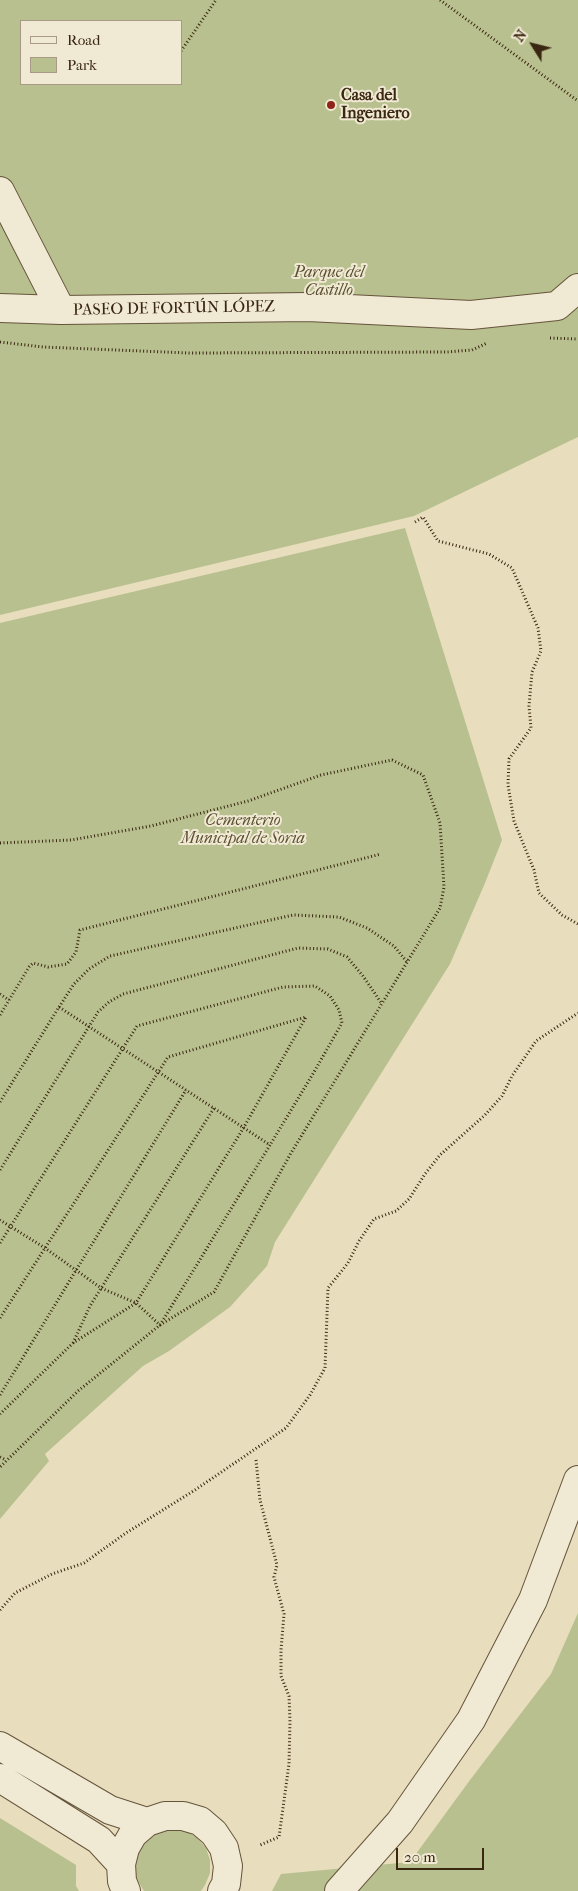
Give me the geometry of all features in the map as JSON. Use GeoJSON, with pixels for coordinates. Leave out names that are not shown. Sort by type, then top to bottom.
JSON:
{"type":"FeatureCollection","features":[{"type":"Feature","properties":{"kind":"street","name":"PASEO DE FORTÚN LÓPEZ"},"geometry":{"type":"LineString","coordinates":[[0,191],[61,310]]}},
{"type":"Feature","properties":{"kind":"street","name":"PASEO DE FORTÚN LÓPEZ"},"geometry":{"type":"LineString","coordinates":[[0,308],[61,310],[308,307],[471,315],[568,311],[578,288]]}},
{"type":"Feature","properties":{"kind":"street"},"geometry":{"type":"LineString","coordinates":[[339,1891],[400,1822],[471,1720],[533,1600],[578,1480]]}},
{"type":"Feature","properties":{"kind":"street"},"geometry":{"type":"LineString","coordinates":[[0,1746],[110,1810],[147,1822]]}},
{"type":"Feature","properties":{"kind":"street"},"geometry":{"type":"LineString","coordinates":[[0,1778],[99,1840],[121,1864]]}},
{"type":"Feature","properties":{"kind":"street"},"geometry":{"type":"LineString","coordinates":[[126,1891],[122,1881],[121,1864],[125,1848],[133,1834],[147,1822],[165,1816],[183,1816],[200,1822],[214,1833],[224,1848],[228,1866],[226,1884],[222,1891]]}},
{"type":"Feature","properties":{"kind":"path"},"geometry":{"type":"LineString","coordinates":[[182,50],[216,0]]}},
{"type":"Feature","properties":{"kind":"path"},"geometry":{"type":"LineString","coordinates":[[440,0],[578,101]]}},
{"type":"Feature","properties":{"kind":"path"},"geometry":{"type":"LineString","coordinates":[[545,337],[578,339]]}},
{"type":"Feature","properties":{"kind":"path"},"geometry":{"type":"LineString","coordinates":[[0,342],[43,346],[190,353],[447,352],[472,350],[484,346],[490,341]]}},
{"type":"Feature","properties":{"kind":"path"},"geometry":{"type":"LineString","coordinates":[[414,522],[423,517],[438,541],[489,554],[512,568],[538,628],[542,651],[532,672],[529,706],[531,728],[509,758],[508,785],[514,821],[534,870],[539,894],[562,915],[578,924]]}},
{"type":"Feature","properties":{"kind":"path"},"geometry":{"type":"LineString","coordinates":[[0,843],[71,840],[151,826],[248,801],[321,775],[392,760],[423,775],[440,823],[444,887],[440,908],[291,1153],[214,1292],[160,1325],[78,1391],[0,1467]]}},
{"type":"Feature","properties":{"kind":"path"},"geometry":{"type":"LineString","coordinates":[[0,1015],[33,963],[48,967],[67,964],[76,952],[80,930],[381,854]]}},
{"type":"Feature","properties":{"kind":"path"},"geometry":{"type":"LineString","coordinates":[[0,1102],[74,984],[89,969],[110,956],[293,914],[339,917],[368,928],[394,946],[407,962]]}},
{"type":"Feature","properties":{"kind":"path"},"geometry":{"type":"LineString","coordinates":[[0,1170],[98,1012],[108,1002],[123,994],[298,948],[328,949],[347,958],[363,976],[382,1004]]}},
{"type":"Feature","properties":{"kind":"path"},"geometry":{"type":"LineString","coordinates":[[0,1243],[136,1026],[283,987],[315,986],[330,996],[339,1010],[342,1023],[160,1325]]}},
{"type":"Feature","properties":{"kind":"path"},"geometry":{"type":"LineString","coordinates":[[0,994],[9,1000]]}},
{"type":"Feature","properties":{"kind":"path"},"geometry":{"type":"LineString","coordinates":[[59,1007],[270,1145]]}},
{"type":"Feature","properties":{"kind":"path"},"geometry":{"type":"LineString","coordinates":[[0,1610],[15,1593],[52,1574],[84,1563],[126,1533],[195,1490],[286,1428],[310,1395],[324,1368],[328,1288],[348,1263],[359,1241],[374,1219],[396,1211],[409,1199],[440,1154],[486,1115],[502,1096],[512,1076],[536,1041],[578,1013]]}},
{"type":"Feature","properties":{"kind":"path"},"geometry":{"type":"LineString","coordinates":[[0,1318],[168,1057],[306,1017],[244,1127],[136,1303],[73,1343],[0,1414]]}},
{"type":"Feature","properties":{"kind":"path"},"geometry":{"type":"LineString","coordinates":[[0,1396],[186,1090]]}},
{"type":"Feature","properties":{"kind":"path"},"geometry":{"type":"LineString","coordinates":[[73,1343],[90,1306],[214,1108]]}},
{"type":"Feature","properties":{"kind":"path"},"geometry":{"type":"LineString","coordinates":[[0,1220],[45,1248],[101,1288],[136,1303],[160,1325]]}},
{"type":"Feature","properties":{"kind":"path"},"geometry":{"type":"LineString","coordinates":[[0,1457],[6,1460]]}},
{"type":"Feature","properties":{"kind":"path"},"geometry":{"type":"LineString","coordinates":[[256,1460],[260,1500],[277,1565],[274,1577],[284,1614],[281,1676],[289,1696],[290,1721],[289,1764],[279,1837],[260,1844]]}},
{"type":"Feature","properties":{"kind":"green space","name":"Parque del Castillo"},"geometry":{"type":"Polygon","coordinates":[[[0,0],[578,0],[578,437],[414,516],[0,615],[0,0]]]}},
{"type":"Feature","properties":{"kind":"green space","name":"Cementerio Municipal de Soria"},"geometry":{"type":"Polygon","coordinates":[[[405,528],[502,840],[485,883],[450,964],[275,1242],[267,1266],[230,1307],[169,1351],[143,1366],[45,1454],[49,1461],[0,1519],[0,623],[405,528]]]}},
{"type":"Feature","properties":{"kind":"green space"},"geometry":{"type":"Polygon","coordinates":[[[578,1613],[578,1891],[272,1891],[281,1874],[410,1862],[551,1674],[578,1613]]]}},
{"type":"Feature","properties":{"kind":"green space"},"geometry":{"type":"Polygon","coordinates":[[[0,1818],[76,1865],[76,1886],[79,1891],[0,1891],[0,1818]]]}},
{"type":"Feature","properties":{"kind":"green space"},"geometry":{"type":"Polygon","coordinates":[[[161,1830],[187,1831],[206,1848],[210,1860],[210,1873],[205,1885],[201,1891],[144,1891],[136,1878],[134,1866],[136,1855],[142,1844],[150,1836],[161,1830]]]}},
{"type":"Feature","properties":{"kind":"place","name":"Casa del Ingeniero"},"geometry":{"type":"Point","coordinates":[331,105]}}]}
